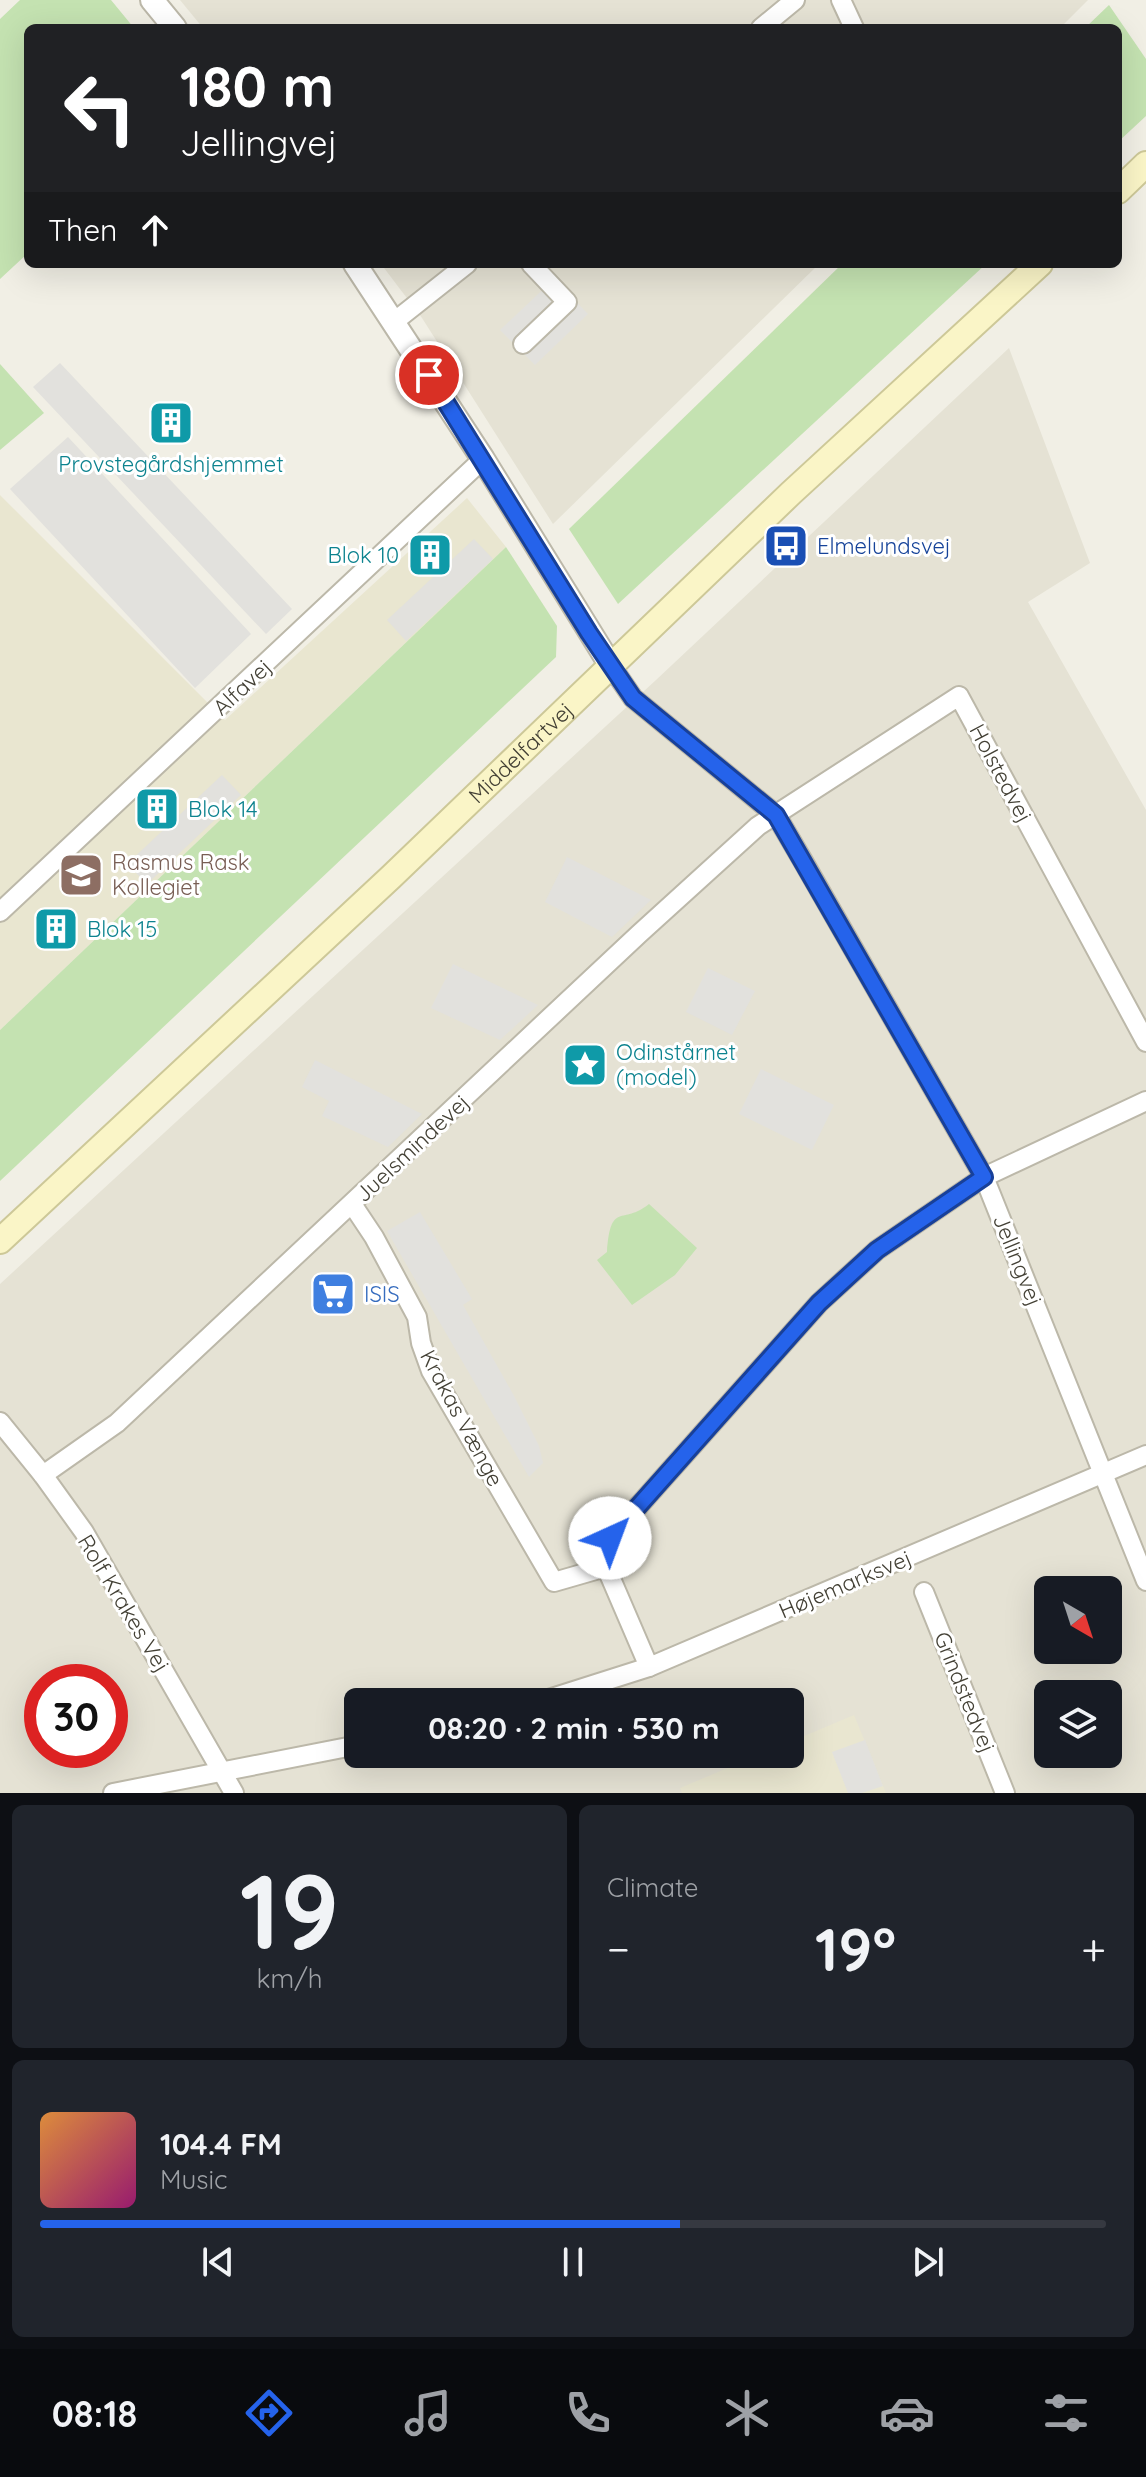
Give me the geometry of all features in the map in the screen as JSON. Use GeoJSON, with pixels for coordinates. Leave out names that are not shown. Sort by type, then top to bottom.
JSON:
{"type":"FeatureCollection","features":[{"type":"Feature","properties":{"kind":"main road"},"geometry":{"type":"LineString","coordinates":[[1122,187],[1146,164]]}},
{"type":"Feature","properties":{"kind":"main road","name":"Middelfartvej"},"geometry":{"type":"LineString","coordinates":[[0,1241],[391,877],[791,493],[1036,268]]}},
{"type":"Feature","properties":{"kind":"street"},"geometry":{"type":"LineString","coordinates":[[152,0],[172,24]]}},
{"type":"Feature","properties":{"kind":"street"},"geometry":{"type":"LineString","coordinates":[[766,24],[795,0]]}},
{"type":"Feature","properties":{"kind":"street"},"geometry":{"type":"LineString","coordinates":[[841,0],[852,24]]}},
{"type":"Feature","properties":{"kind":"street"},"geometry":{"type":"LineString","coordinates":[[358,268],[483,459],[611,666]]}},
{"type":"Feature","properties":{"kind":"street"},"geometry":{"type":"LineString","coordinates":[[395,321],[462,268]]}},
{"type":"Feature","properties":{"kind":"street"},"geometry":{"type":"LineString","coordinates":[[523,344],[567,302],[535,268]]}},
{"type":"Feature","properties":{"kind":"street","name":"Alfavej"},"geometry":{"type":"LineString","coordinates":[[0,912],[483,459]]}},
{"type":"Feature","properties":{"kind":"street","name":"Jellingvej"},"geometry":{"type":"LineString","coordinates":[[611,666],[633,698],[776,815],[984,1177],[1146,1581]]}},
{"type":"Feature","properties":{"kind":"street","name":"Holstedvej"},"geometry":{"type":"LineString","coordinates":[[776,815],[959,696],[1146,1042]]}},
{"type":"Feature","properties":{"kind":"street","name":"Juelsmindevej"},"geometry":{"type":"LineString","coordinates":[[43,1475],[117,1423],[668,907],[758,826],[776,815]]}},
{"type":"Feature","properties":{"kind":"street"},"geometry":{"type":"LineString","coordinates":[[649,1667],[606,1567],[604,1554],[610,1538],[819,1303],[877,1250],[984,1177],[1146,1101]]}},
{"type":"Feature","properties":{"kind":"street","name":"Krakas Vænge"},"geometry":{"type":"LineString","coordinates":[[352,1204],[374,1237],[417,1317],[421,1343],[431,1371],[554,1582],[606,1567]]}},
{"type":"Feature","properties":{"kind":"street","name":"Rolf Krakes Vej"},"geometry":{"type":"LineString","coordinates":[[0,1422],[84,1532],[234,1793]]}},
{"type":"Feature","properties":{"kind":"street","name":"Højemarksvej"},"geometry":{"type":"LineString","coordinates":[[583,1688],[649,1667],[1146,1455]]}},
{"type":"Feature","properties":{"kind":"street","name":"Grindstedvej"},"geometry":{"type":"LineString","coordinates":[[924,1592],[1005,1793]]}},
{"type":"Feature","properties":{"kind":"street"},"geometry":{"type":"LineString","coordinates":[[113,1793],[344,1748]]}},
{"type":"Feature","properties":{"kind":"shaded area"},"geometry":{"type":"Polygon","coordinates":[[[180,0],[1088,0],[1064,24],[200,24],[180,0]]]}},
{"type":"Feature","properties":{"kind":"shaded area"},"geometry":{"type":"Polygon","coordinates":[[[384,268],[815,268],[553,524],[422,318],[384,268]]]}},
{"type":"Feature","properties":{"kind":"shaded area"},"geometry":{"type":"Polygon","coordinates":[[[554,279],[588,314],[535,365],[500,330],[554,279]]]}},
{"type":"Feature","properties":{"kind":"shaded area"},"geometry":{"type":"Polygon","coordinates":[[[1009,348],[1090,563],[1028,602],[1146,810],[1146,1793],[0,1793],[0,1284],[656,680],[1009,348]]]}},
{"type":"Feature","properties":{"kind":"shaded area"},"geometry":{"type":"Polygon","coordinates":[[[60,363],[292,609],[266,634],[33,387],[60,363]]]}},
{"type":"Feature","properties":{"kind":"shaded area"},"geometry":{"type":"Polygon","coordinates":[[[68,437],[251,634],[195,688],[10,489],[68,437]]]}},
{"type":"Feature","properties":{"kind":"shaded area","name":"Rasmus Rask Kollegiet"},"geometry":{"type":"Polygon","coordinates":[[[0,495],[225,720],[467,498],[506,547],[0,1030],[0,495]]]}},
{"type":"Feature","properties":{"kind":"shaded area"},"geometry":{"type":"Polygon","coordinates":[[[474,539],[493,559],[406,641],[387,620],[474,539]]]}},
{"type":"Feature","properties":{"kind":"shaded area"},"geometry":{"type":"Polygon","coordinates":[[[222,775],[241,795],[147,884],[127,864],[222,775]]]}},
{"type":"Feature","properties":{"kind":"shaded area"},"geometry":{"type":"Polygon","coordinates":[[[567,857],[651,900],[612,937],[545,902],[567,857]]]}},
{"type":"Feature","properties":{"kind":"shaded area"},"geometry":{"type":"Polygon","coordinates":[[[453,964],[538,1005],[500,1040],[431,1008],[453,964]]]}},
{"type":"Feature","properties":{"kind":"shaded area"},"geometry":{"type":"Polygon","coordinates":[[[708,968],[755,991],[732,1035],[686,1012],[708,968]]]}},
{"type":"Feature","properties":{"kind":"shaded area"},"geometry":{"type":"Polygon","coordinates":[[[315,1060],[422,1114],[388,1147],[322,1116],[329,1101],[302,1087],[315,1060]]]}},
{"type":"Feature","properties":{"kind":"shaded area"},"geometry":{"type":"Polygon","coordinates":[[[761,1069],[834,1105],[812,1150],[739,1114],[761,1069]]]}},
{"type":"Feature","properties":{"kind":"shaded area"},"geometry":{"type":"Polygon","coordinates":[[[420,1212],[472,1299],[463,1305],[539,1446],[543,1463],[529,1477],[387,1231],[420,1212]]]}},
{"type":"Feature","properties":{"kind":"shaded area"},"geometry":{"type":"Polygon","coordinates":[[[854,1715],[886,1793],[682,1793],[680,1788],[728,1768],[804,1768],[804,1736],[854,1715]]]}},
{"type":"Feature","properties":{"kind":"shaded area"},"geometry":{"type":"Polygon","coordinates":[[[865,1740],[883,1786],[862,1793],[848,1793],[832,1752],[865,1740]]]}},
{"type":"Feature","properties":{"kind":"green space"},"geometry":{"type":"Polygon","coordinates":[[[20,0],[111,0],[131,24],[24,24],[24,257],[0,279],[0,19],[20,0]]]}},
{"type":"Feature","properties":{"kind":"green space"},"geometry":{"type":"Polygon","coordinates":[[[1109,5],[1146,59],[1146,116],[1122,138],[1122,24],[1089,24],[1109,5]]]}},
{"type":"Feature","properties":{"kind":"green space"},"geometry":{"type":"Polygon","coordinates":[[[838,268],[982,268],[618,604],[569,529],[838,268]]]}},
{"type":"Feature","properties":{"kind":"green space"},"geometry":{"type":"Polygon","coordinates":[[[0,364],[44,413],[0,450],[0,364]]]}},
{"type":"Feature","properties":{"kind":"green space"},"geometry":{"type":"Polygon","coordinates":[[[506,547],[557,626],[556,657],[0,1181],[0,1030],[506,547]]]}},
{"type":"Feature","properties":{"kind":"green space"},"geometry":{"type":"Polygon","coordinates":[[[649,1204],[697,1248],[675,1275],[632,1305],[597,1260],[607,1252],[611,1226],[615,1220],[649,1204]]]}},
{"type":"Feature","properties":{"kind":"place","name":"Provstegårdshjemmet"},"geometry":{"type":"Point","coordinates":[171,423]}},
{"type":"Feature","properties":{"kind":"place","name":"Elmelundsvej"},"geometry":{"type":"Point","coordinates":[786,546]}},
{"type":"Feature","properties":{"kind":"place","name":"Blok 10"},"geometry":{"type":"Point","coordinates":[430,555]}},
{"type":"Feature","properties":{"kind":"place","name":"Blok 14"},"geometry":{"type":"Point","coordinates":[157,809]}},
{"type":"Feature","properties":{"kind":"place","name":"Rasmus Rask Kollegiet"},"geometry":{"type":"Point","coordinates":[81,875]}},
{"type":"Feature","properties":{"kind":"place","name":"Blok 15"},"geometry":{"type":"Point","coordinates":[56,929]}},
{"type":"Feature","properties":{"kind":"place","name":"Odinstårnet (model)"},"geometry":{"type":"Point","coordinates":[585,1065]}},
{"type":"Feature","properties":{"kind":"place","name":"ISIS"},"geometry":{"type":"Point","coordinates":[333,1294]}},
{"type":"Feature","properties":{"kind":"route"},"geometry":{"type":"LineString","coordinates":[[429,375],[589,633],[633,698],[776,815],[984,1177],[877,1250],[819,1303],[610,1538]]}}]}
